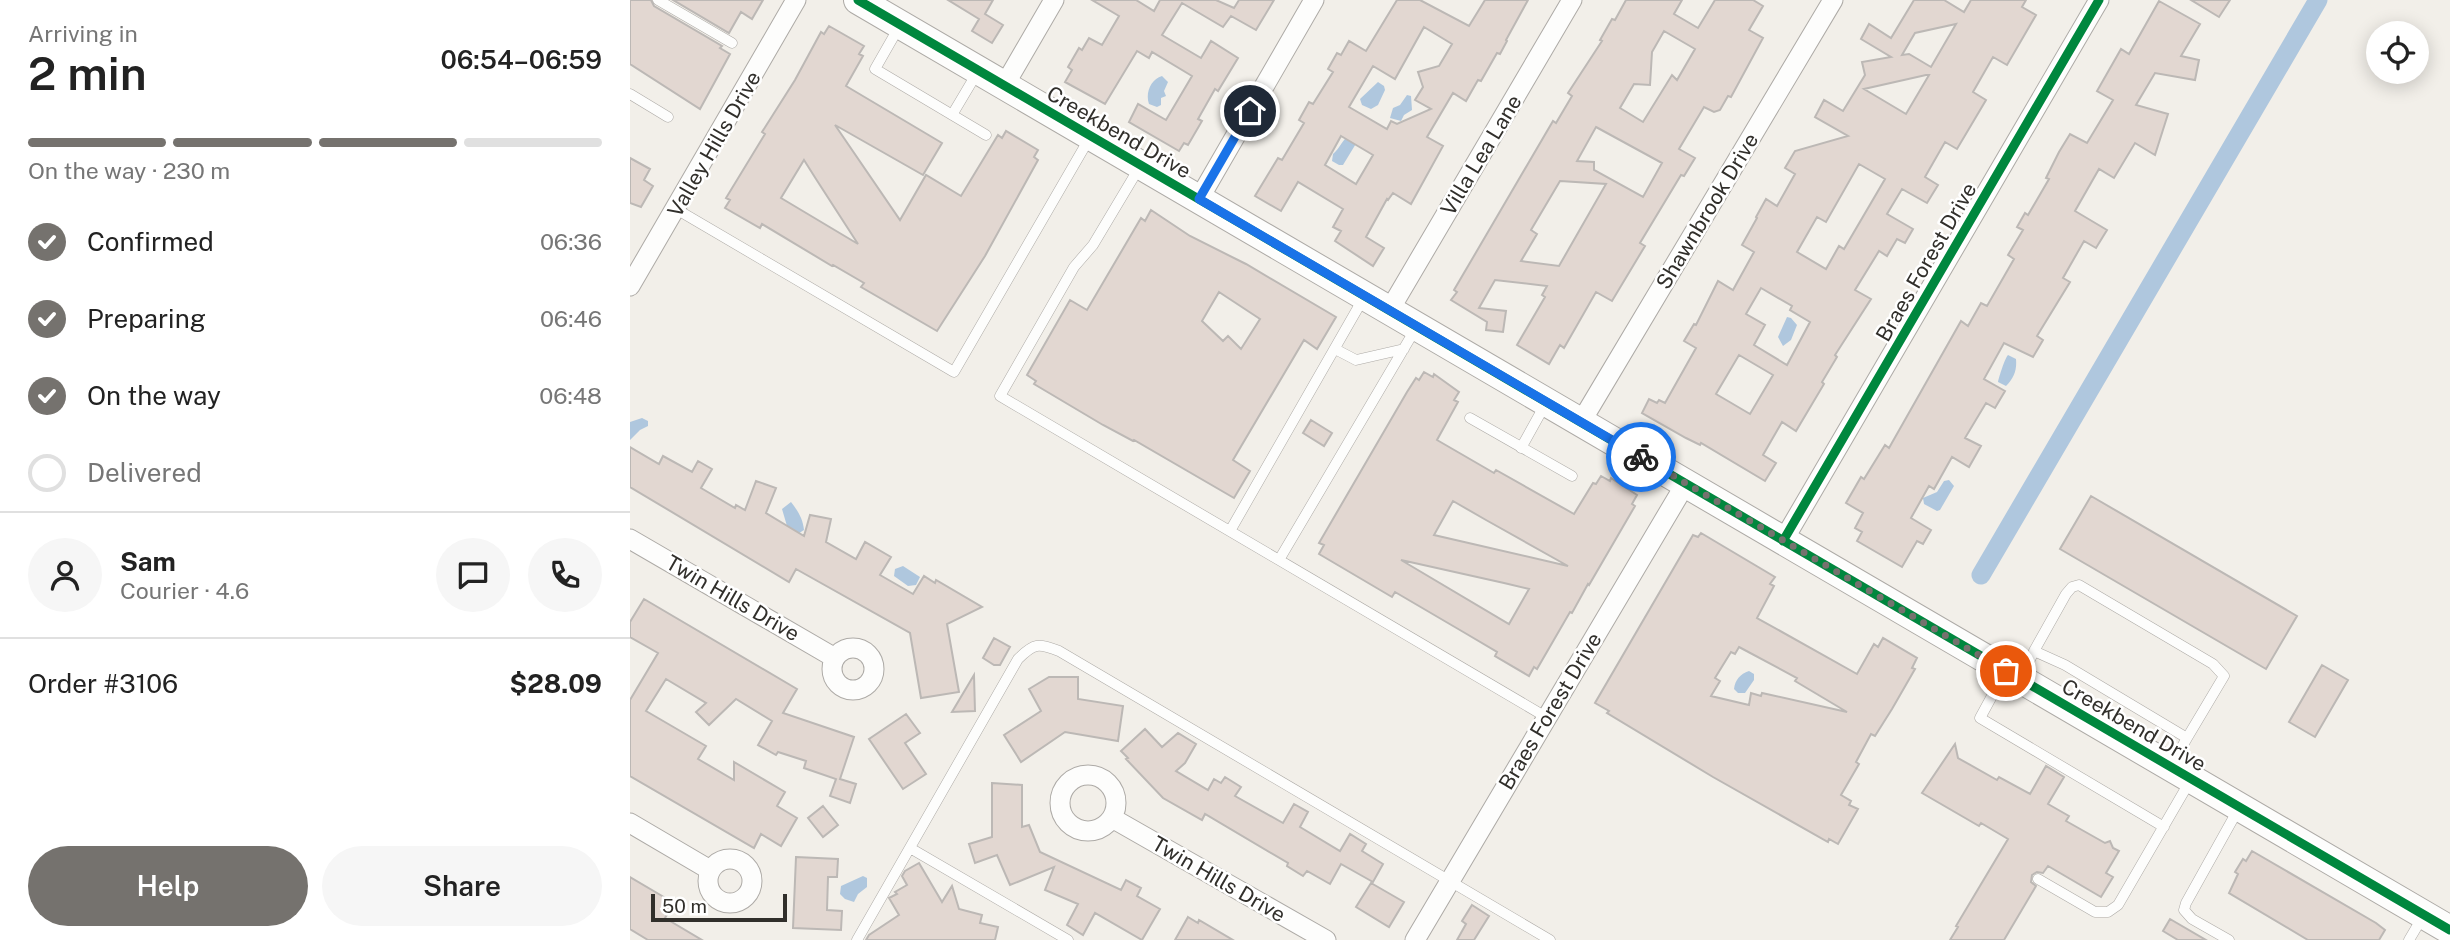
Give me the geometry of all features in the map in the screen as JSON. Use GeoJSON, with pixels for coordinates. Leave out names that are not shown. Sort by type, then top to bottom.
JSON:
{"type":"FeatureCollection","features":[{"type":"Feature","properties":{"kind":"street","name":"Valley Hills Drive"},"geometry":{"type":"LineString","coordinates":[[630,286],[796,0]]}},
{"type":"Feature","properties":{"kind":"street","name":"Creekbend Drive"},"geometry":{"type":"LineString","coordinates":[[858,0],[1389,310],[1410,337],[1547,402],[2450,930]]}},
{"type":"Feature","properties":{"kind":"street"},"geometry":{"type":"LineString","coordinates":[[1004,86],[1054,0]]}},
{"type":"Feature","properties":{"kind":"street"},"geometry":{"type":"LineString","coordinates":[[1199,199],[1314,0]]}},
{"type":"Feature","properties":{"kind":"street","name":"Villa Lea Lane"},"geometry":{"type":"LineString","coordinates":[[1389,310],[1573,0]]}},
{"type":"Feature","properties":{"kind":"street","name":"Shawnbrook Drive"},"geometry":{"type":"LineString","coordinates":[[1581,422],[1833,0]]}},
{"type":"Feature","properties":{"kind":"street","name":"Braes Forest Drive"},"geometry":{"type":"LineString","coordinates":[[1783,541],[2099,0]]}},
{"type":"Feature","properties":{"kind":"street","name":"Braes Forest Drive"},"geometry":{"type":"LineString","coordinates":[[1415,940],[1450,881],[1538,712],[1686,483]]}},
{"type":"Feature","properties":{"kind":"street","name":"Twin Hills Drive"},"geometry":{"type":"LineString","coordinates":[[630,538],[835,658]]}},
{"type":"Feature","properties":{"kind":"street","name":"Twin Hills Drive"},"geometry":{"type":"LineString","coordinates":[[1112,818],[1326,940]]}},
{"type":"Feature","properties":{"kind":"street"},"geometry":{"type":"LineString","coordinates":[[630,823],[710,870]]}},
{"type":"Feature","properties":{"kind":"lane"},"geometry":{"type":"LineString","coordinates":[[658,0],[732,43]]}},
{"type":"Feature","properties":{"kind":"lane"},"geometry":{"type":"LineString","coordinates":[[900,25],[875,69],[986,135]]}},
{"type":"Feature","properties":{"kind":"lane"},"geometry":{"type":"LineString","coordinates":[[952,115],[979,71]]}},
{"type":"Feature","properties":{"kind":"lane"},"geometry":{"type":"LineString","coordinates":[[630,94],[668,117]]}},
{"type":"Feature","properties":{"kind":"lane"},"geometry":{"type":"LineString","coordinates":[[676,209],[954,372],[1091,136]]}},
{"type":"Feature","properties":{"kind":"lane"},"geometry":{"type":"LineString","coordinates":[[1142,165],[1093,244],[1074,267],[1000,396],[1538,712]]}},
{"type":"Feature","properties":{"kind":"lane"},"geometry":{"type":"LineString","coordinates":[[1230,531],[1365,296]]}},
{"type":"Feature","properties":{"kind":"lane"},"geometry":{"type":"LineString","coordinates":[[1335,349],[1356,360],[1410,337]]}},
{"type":"Feature","properties":{"kind":"lane"},"geometry":{"type":"LineString","coordinates":[[1279,560],[1410,337]]}},
{"type":"Feature","properties":{"kind":"lane"},"geometry":{"type":"LineString","coordinates":[[1521,447],[1547,402]]}},
{"type":"Feature","properties":{"kind":"lane"},"geometry":{"type":"LineString","coordinates":[[1470,418],[1572,477]]}},
{"type":"Feature","properties":{"kind":"lane"},"geometry":{"type":"LineString","coordinates":[[2038,879],[2095,912],[2108,912],[2118,905],[2164,827],[2181,773],[2187,738],[2224,676],[2213,664],[2079,585],[2072,587],[2034,651],[1980,718],[2164,827]]}},
{"type":"Feature","properties":{"kind":"lane"},"geometry":{"type":"LineString","coordinates":[[857,940],[1018,659],[1030,647],[1043,645],[1059,651],[1550,940]]}},
{"type":"Feature","properties":{"kind":"lane"},"geometry":{"type":"LineString","coordinates":[[2034,651],[2065,665],[2187,738]]}},
{"type":"Feature","properties":{"kind":"lane"},"geometry":{"type":"LineString","coordinates":[[2229,940],[2192,919],[2184,910],[2240,807]]}},
{"type":"Feature","properties":{"kind":"lane"},"geometry":{"type":"LineString","coordinates":[[910,848],[1068,940]]}},
{"type":"Feature","properties":{"kind":"lane"},"geometry":{"type":"LineString","coordinates":[[2409,940],[2424,915]]}},
{"type":"Feature","properties":{"kind":"water"},"geometry":{"type":"Polygon","coordinates":[[[1162,76],[1168,82],[1164,91],[1166,96],[1161,98],[1161,105],[1157,107],[1149,104],[1148,91],[1152,83],[1162,76]]]}},
{"type":"Feature","properties":{"kind":"water"},"geometry":{"type":"Polygon","coordinates":[[[1378,82],[1385,90],[1378,105],[1371,109],[1362,105],[1360,99],[1378,82]]]}},
{"type":"Feature","properties":{"kind":"water"},"geometry":{"type":"Polygon","coordinates":[[[1407,95],[1411,96],[1412,110],[1404,115],[1401,121],[1390,118],[1393,108],[1400,105],[1407,95]]]}},
{"type":"Feature","properties":{"kind":"water"},"geometry":{"type":"Polygon","coordinates":[[[1348,136],[1357,142],[1343,165],[1339,165],[1332,161],[1333,154],[1348,136]]]}},
{"type":"Feature","properties":{"kind":"water"},"geometry":{"type":"Polygon","coordinates":[[[1787,317],[1797,325],[1791,340],[1783,346],[1778,337],[1787,317]]]}},
{"type":"Feature","properties":{"kind":"water"},"geometry":{"type":"Polygon","coordinates":[[[2008,355],[2016,359],[2016,367],[2006,386],[1998,382],[2008,355]]]}},
{"type":"Feature","properties":{"kind":"water"},"geometry":{"type":"Polygon","coordinates":[[[642,418],[648,421],[648,426],[630,440],[630,422],[642,418]]]}},
{"type":"Feature","properties":{"kind":"water"},"geometry":{"type":"Polygon","coordinates":[[[1949,480],[1954,486],[1940,510],[1924,504],[1923,498],[1937,492],[1944,481],[1949,480]]]}},
{"type":"Feature","properties":{"kind":"water"},"geometry":{"type":"Polygon","coordinates":[[[791,502],[800,515],[804,530],[796,535],[787,526],[782,509],[791,502]]]}},
{"type":"Feature","properties":{"kind":"water"},"geometry":{"type":"Polygon","coordinates":[[[903,566],[920,577],[916,585],[908,586],[894,576],[895,569],[903,566]]]}},
{"type":"Feature","properties":{"kind":"water"},"geometry":{"type":"Polygon","coordinates":[[[1749,671],[1754,674],[1754,680],[1745,693],[1738,693],[1734,689],[1737,680],[1749,671]]]}},
{"type":"Feature","properties":{"kind":"water"},"geometry":{"type":"Polygon","coordinates":[[[863,876],[867,878],[867,887],[858,894],[854,902],[840,894],[841,886],[863,876]]]}},
{"type":"Feature","properties":{"kind":"building"},"geometry":{"type":"Polygon","coordinates":[[[630,0],[651,0],[654,6],[722,46],[720,48],[730,54],[700,109],[630,64],[630,0]]]}},
{"type":"Feature","properties":{"kind":"building"},"geometry":{"type":"Polygon","coordinates":[[[673,0],[763,0],[752,19],[741,12],[729,33],[673,0]]]}},
{"type":"Feature","properties":{"kind":"building"},"geometry":{"type":"Polygon","coordinates":[[[948,0],[993,0],[985,14],[1003,25],[992,43],[972,31],[979,19],[948,0]]]}},
{"type":"Feature","properties":{"kind":"building"},"geometry":{"type":"Polygon","coordinates":[[[1092,0],[1136,0],[1154,11],[1160,0],[1216,0],[1234,8],[1239,0],[1274,0],[1256,30],[1231,16],[1223,27],[1182,3],[1162,35],[1201,58],[1211,41],[1238,58],[1218,91],[1215,89],[1198,119],[1202,121],[1188,145],[1184,143],[1179,151],[1129,122],[1138,104],[1166,120],[1192,76],[1152,52],[1149,58],[1137,51],[1105,104],[1065,82],[1072,70],[1068,67],[1079,48],[1082,50],[1089,38],[1102,45],[1119,16],[1092,0]]]}},
{"type":"Feature","properties":{"kind":"building"},"geometry":{"type":"Polygon","coordinates":[[[1397,0],[1420,0],[1469,26],[1485,0],[1528,0],[1500,54],[1497,53],[1481,81],[1478,80],[1466,101],[1453,93],[1427,137],[1443,146],[1411,204],[1393,193],[1387,199],[1366,237],[1384,248],[1373,266],[1335,241],[1341,231],[1333,227],[1343,209],[1298,182],[1281,211],[1255,196],[1278,158],[1282,160],[1304,123],[1299,120],[1309,102],[1313,104],[1333,72],[1328,69],[1337,53],[1341,55],[1349,41],[1366,51],[1397,0]],[[1424,27],[1395,79],[1373,66],[1349,107],[1387,129],[1391,121],[1397,124],[1431,109],[1415,100],[1423,87],[1418,72],[1439,66],[1452,44],[1424,27]],[[1341,136],[1325,165],[1356,184],[1373,155],[1341,136]]]}},
{"type":"Feature","properties":{"kind":"building"},"geometry":{"type":"Polygon","coordinates":[[[1626,0],[1682,0],[1674,14],[1698,28],[1715,0],[1753,0],[1763,6],[1749,30],[1763,38],[1731,97],[1728,96],[1720,110],[1714,112],[1704,107],[1679,149],[1695,158],[1684,176],[1681,175],[1640,243],[1645,246],[1612,301],[1596,292],[1564,348],[1560,345],[1549,364],[1517,345],[1545,297],[1542,295],[1547,286],[1495,280],[1479,308],[1506,311],[1503,332],[1486,330],[1487,322],[1451,300],[1457,292],[1454,290],[1553,121],[1556,123],[1572,96],[1568,93],[1602,41],[1600,40],[1612,19],[1615,20],[1626,0]],[[1664,31],[1652,52],[1650,85],[1634,84],[1620,108],[1643,122],[1672,75],[1677,80],[1695,49],[1664,31]],[[1596,127],[1577,161],[1594,162],[1594,170],[1643,197],[1662,163],[1596,127]],[[1560,181],[1531,230],[1537,234],[1521,261],[1559,266],[1606,184],[1560,181]]]}},
{"type":"Feature","properties":{"kind":"building"},"geometry":{"type":"Polygon","coordinates":[[[1914,0],[1944,0],[1964,12],[1971,0],[2026,0],[2022,7],[2036,15],[2007,65],[1993,57],[1973,92],[1986,100],[1957,149],[1945,142],[1925,177],[1938,185],[1927,203],[1902,189],[1887,214],[1913,229],[1905,243],[1897,239],[1887,256],[1879,251],[1855,290],[1871,299],[1835,355],[1837,357],[1822,382],[1824,384],[1796,431],[1782,422],[1763,455],[1776,463],[1765,481],[1701,443],[1700,445],[1686,438],[1642,413],[1649,399],[1665,403],[1696,348],[1684,341],[1694,324],[1696,325],[1718,281],[1733,290],[1754,252],[1742,245],[1766,199],[1777,206],[1795,174],[1785,168],[1795,151],[1848,136],[1815,117],[1824,100],[1843,111],[1865,75],[1862,62],[1891,57],[1861,39],[1869,24],[1891,38],[1914,0]],[[1956,24],[1915,33],[1902,55],[1909,54],[1931,67],[1956,24]],[[1926,75],[1864,89],[1906,114],[1929,75],[1926,75]],[[1859,164],[1826,222],[1817,217],[1797,252],[1826,269],[1839,246],[1844,249],[1885,179],[1859,164]],[[1761,288],[1746,314],[1765,325],[1754,345],[1787,365],[1810,322],[1790,310],[1792,306],[1761,288]],[[1739,355],[1716,394],[1750,414],[1773,375],[1739,355]]]}},
{"type":"Feature","properties":{"kind":"building"},"geometry":{"type":"Polygon","coordinates":[[[2191,0],[2230,0],[2219,17],[2191,0]]]}},
{"type":"Feature","properties":{"kind":"building"},"geometry":{"type":"Polygon","coordinates":[[[2159,1],[2200,24],[2181,56],[2199,60],[2195,80],[2155,73],[2136,105],[2168,114],[2155,155],[2135,143],[2114,178],[2099,169],[2075,211],[2107,230],[2096,248],[2084,241],[2063,278],[2070,282],[2037,336],[2043,340],[2033,357],[2004,343],[1984,379],[2005,391],[1995,408],[1986,403],[1965,438],[1981,446],[1969,467],[1952,457],[1934,489],[1929,486],[1911,518],[1931,530],[1923,544],[1917,541],[1902,567],[1857,541],[1862,532],[1855,528],[1863,513],[1846,503],[1885,445],[1889,448],[1961,321],[1968,326],[1981,303],[1987,306],[2014,259],[2008,255],[2023,230],[2017,227],[2025,213],[2028,215],[2049,179],[2046,178],[2059,152],[2070,134],[2087,143],[2113,100],[2097,91],[2121,49],[2129,54],[2159,1]]]}},
{"type":"Feature","properties":{"kind":"building"},"geometry":{"type":"Polygon","coordinates":[[[829,26],[864,46],[859,54],[863,56],[846,86],[942,143],[923,175],[835,125],[900,220],[926,175],[961,196],[998,135],[1002,138],[1006,131],[1038,150],[1034,157],[1038,160],[985,256],[937,331],[861,287],[864,283],[833,265],[762,224],[760,228],[725,208],[730,200],[726,198],[765,134],[762,132],[821,32],[824,34],[829,26]],[[804,160],[781,198],[858,244],[804,160]]]}},
{"type":"Feature","properties":{"kind":"building"},"geometry":{"type":"Polygon","coordinates":[[[630,158],[650,169],[644,180],[653,186],[641,207],[630,203],[630,158]]]}},
{"type":"Feature","properties":{"kind":"building"},"geometry":{"type":"Polygon","coordinates":[[[1151,210],[1190,236],[1246,264],[1336,317],[1317,349],[1304,340],[1233,460],[1250,471],[1234,498],[1034,384],[1036,381],[1027,375],[1070,300],[1087,310],[1141,218],[1145,221],[1151,210]],[[1219,292],[1202,321],[1223,341],[1228,336],[1241,349],[1260,319],[1219,292]]]}},
{"type":"Feature","properties":{"kind":"building"},"geometry":{"type":"Polygon","coordinates":[[[1424,372],[1433,377],[1434,374],[1459,392],[1454,400],[1458,402],[1437,440],[1494,473],[1496,470],[1574,514],[1593,483],[1596,484],[1601,476],[1610,481],[1611,478],[1637,495],[1632,504],[1635,506],[1589,585],[1537,669],[1534,667],[1529,676],[1495,656],[1497,652],[1395,592],[1392,597],[1319,554],[1324,545],[1319,543],[1407,392],[1416,378],[1419,380],[1424,372]],[[1453,501],[1434,535],[1568,566],[1486,520],[1453,501]],[[1401,560],[1509,624],[1529,589],[1504,583],[1401,560]]]}},
{"type":"Feature","properties":{"kind":"building"},"geometry":{"type":"Polygon","coordinates":[[[1311,420],[1332,433],[1324,446],[1303,433],[1311,420]]]}},
{"type":"Feature","properties":{"kind":"building"},"geometry":{"type":"Polygon","coordinates":[[[630,447],[659,464],[663,456],[692,472],[698,461],[712,469],[701,488],[735,508],[736,505],[745,510],[756,481],[776,488],[766,513],[804,536],[810,515],[831,519],[826,542],[856,559],[865,542],[891,557],[880,575],[913,594],[924,576],[935,583],[936,580],[982,607],[947,624],[959,692],[921,698],[910,633],[796,569],[789,582],[630,487],[630,447]]]}},
{"type":"Feature","properties":{"kind":"building"},"geometry":{"type":"Polygon","coordinates":[[[2091,496],[2297,616],[2266,669],[2060,549],[2091,496]]]}},
{"type":"Feature","properties":{"kind":"building"},"geometry":{"type":"Polygon","coordinates":[[[1701,533],[1775,577],[1770,584],[1774,586],[1757,618],[1857,674],[1874,644],[1878,647],[1883,638],[1917,658],[1912,668],[1915,669],[1875,736],[1871,734],[1856,762],[1859,764],[1841,795],[1851,801],[1849,805],[1858,809],[1838,844],[1829,839],[1828,842],[1713,777],[1595,703],[1693,535],[1698,537],[1701,533]],[[1739,647],[1735,654],[1731,652],[1715,678],[1720,681],[1711,696],[1749,705],[1751,693],[1761,696],[1762,693],[1847,712],[1795,681],[1797,678],[1739,647]]]}},
{"type":"Feature","properties":{"kind":"building"},"geometry":{"type":"Polygon","coordinates":[[[644,599],[797,689],[783,713],[854,737],[840,779],[856,784],[850,803],[830,796],[836,779],[804,768],[806,761],[778,752],[776,755],[758,745],[772,721],[736,699],[709,725],[696,712],[706,703],[666,679],[646,711],[706,746],[698,759],[734,780],[734,762],[785,792],[777,806],[797,818],[781,846],[761,834],[754,848],[630,776],[630,700],[658,653],[630,637],[630,622],[644,599]]]}},
{"type":"Feature","properties":{"kind":"building"},"geometry":{"type":"Polygon","coordinates":[[[994,638],[1010,647],[1000,665],[994,665],[983,658],[994,638]]]}},
{"type":"Feature","properties":{"kind":"building"},"geometry":{"type":"Polygon","coordinates":[[[2322,665],[2348,680],[2315,737],[2289,722],[2322,665]]]}},
{"type":"Feature","properties":{"kind":"building"},"geometry":{"type":"Polygon","coordinates":[[[974,675],[975,711],[952,712],[974,675]]]}},
{"type":"Feature","properties":{"kind":"building"},"geometry":{"type":"Polygon","coordinates":[[[1049,677],[1078,677],[1078,699],[1123,706],[1118,741],[1065,732],[1021,762],[1004,735],[1041,711],[1029,689],[1049,677]]]}},
{"type":"Feature","properties":{"kind":"building"},"geometry":{"type":"Polygon","coordinates":[[[906,714],[920,733],[905,743],[926,774],[903,789],[869,739],[906,714]]]}},
{"type":"Feature","properties":{"kind":"building"},"geometry":{"type":"Polygon","coordinates":[[[1145,729],[1162,747],[1178,733],[1196,744],[1185,763],[1176,771],[1208,790],[1214,779],[1221,783],[1225,777],[1241,787],[1235,796],[1283,823],[1294,804],[1308,812],[1300,827],[1340,851],[1350,834],[1366,844],[1362,851],[1383,864],[1373,882],[1341,864],[1330,884],[1307,871],[1303,876],[1287,866],[1288,863],[1205,814],[1202,820],[1163,798],[1121,751],[1145,729]]]}},
{"type":"Feature","properties":{"kind":"building"},"geometry":{"type":"Polygon","coordinates":[[[1955,744],[1958,758],[1997,780],[1999,777],[2030,794],[2046,766],[2064,777],[2048,804],[2069,816],[2066,821],[2105,843],[2110,841],[2113,848],[2119,851],[2106,873],[2113,877],[2101,897],[2048,866],[2043,873],[2032,875],[2031,882],[2036,886],[2004,940],[1950,940],[2008,839],[1981,823],[1979,826],[1922,793],[1955,744]]]}},
{"type":"Feature","properties":{"kind":"building"},"geometry":{"type":"Polygon","coordinates":[[[992,783],[1022,785],[1022,827],[1029,825],[1040,852],[1121,890],[1126,880],[1141,888],[1137,896],[1160,909],[1142,940],[1095,913],[1083,935],[1067,925],[1078,904],[1045,890],[1054,867],[1010,885],[997,855],[975,863],[969,844],[992,837],[992,783]]]}},
{"type":"Feature","properties":{"kind":"building"},"geometry":{"type":"Polygon","coordinates":[[[823,806],[838,825],[823,837],[808,818],[823,806]]]}},
{"type":"Feature","properties":{"kind":"building"},"geometry":{"type":"Polygon","coordinates":[[[2252,851],[2376,923],[2385,930],[2379,940],[2308,940],[2229,893],[2238,874],[2235,872],[2252,851]]]}},
{"type":"Feature","properties":{"kind":"building"},"geometry":{"type":"Polygon","coordinates":[[[796,857],[838,859],[837,877],[828,877],[827,910],[842,911],[841,930],[793,928],[796,857]]]}},
{"type":"Feature","properties":{"kind":"building"},"geometry":{"type":"Polygon","coordinates":[[[919,863],[942,902],[952,886],[959,909],[982,915],[980,923],[998,927],[995,940],[866,940],[869,935],[899,915],[889,898],[907,885],[902,876],[905,871],[919,863]]]}},
{"type":"Feature","properties":{"kind":"building"},"geometry":{"type":"Polygon","coordinates":[[[630,877],[674,903],[665,918],[702,940],[648,940],[630,929],[630,877]]]}},
{"type":"Feature","properties":{"kind":"building"},"geometry":{"type":"Polygon","coordinates":[[[1371,883],[1404,902],[1389,927],[1356,907],[1371,883]]]}},
{"type":"Feature","properties":{"kind":"building"},"geometry":{"type":"Polygon","coordinates":[[[1472,905],[1489,916],[1474,940],[1457,940],[1466,924],[1462,921],[1472,905]]]}},
{"type":"Feature","properties":{"kind":"building"},"geometry":{"type":"Polygon","coordinates":[[[1188,917],[1198,923],[1199,920],[1233,940],[1175,940],[1188,917]]]}},
{"type":"Feature","properties":{"kind":"building"},"geometry":{"type":"Polygon","coordinates":[[[2170,919],[2206,940],[2178,940],[2163,931],[2170,919]]]}},
{"type":"Feature","properties":{"kind":"waterway"},"geometry":{"type":"LineString","coordinates":[[1981,575],[2318,0]]}},
{"type":"Feature","properties":{"kind":"cycle path"},"geometry":{"type":"LineString","coordinates":[[858,0],[2450,930]]}},
{"type":"Feature","properties":{"kind":"cycle path"},"geometry":{"type":"LineString","coordinates":[[1783,541],[2099,0]]}},
{"type":"Feature","properties":{"kind":"way so far"},"geometry":{"type":"LineString","coordinates":[[1641,457],[2006,671]]}},
{"type":"Feature","properties":{"kind":"route"},"geometry":{"type":"LineString","coordinates":[[1250,111],[1199,199],[1641,457]]}}]}
